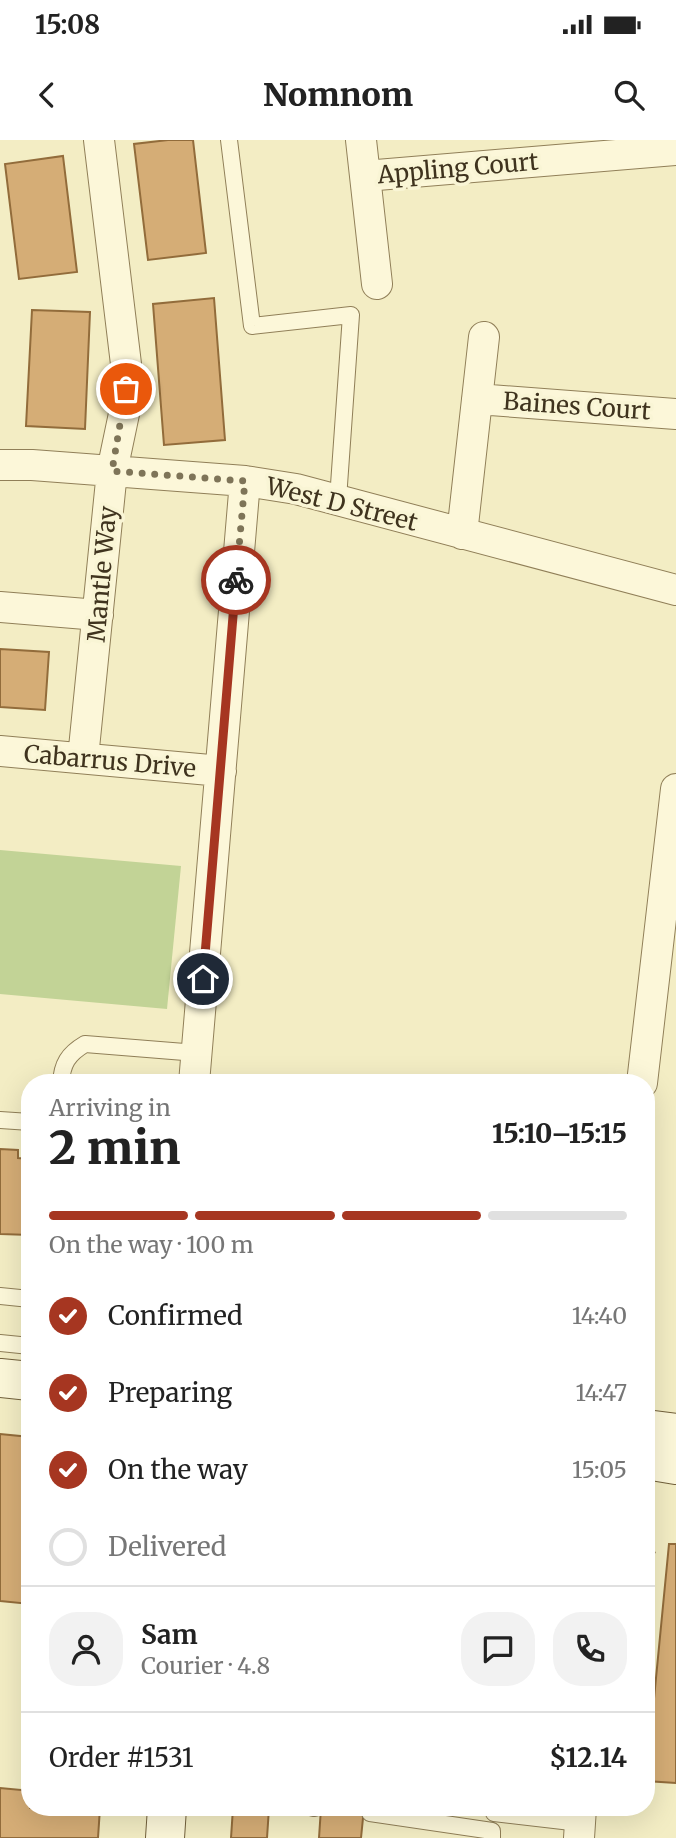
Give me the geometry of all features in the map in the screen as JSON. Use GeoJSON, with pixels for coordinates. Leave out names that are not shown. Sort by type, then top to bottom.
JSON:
{"type":"FeatureCollection","features":[{"type":"Feature","properties":{"kind":"street","name":"Mantle Way"},"geometry":{"type":"LineString","coordinates":[[83,758],[112,471],[125,409],[126,364],[99,140]]}},
{"type":"Feature","properties":{"kind":"street"},"geometry":{"type":"LineString","coordinates":[[361,140],[377,284]]}},
{"type":"Feature","properties":{"kind":"street","name":"Appling Court"},"geometry":{"type":"LineString","coordinates":[[365,176],[676,150]]}},
{"type":"Feature","properties":{"kind":"street"},"geometry":{"type":"LineString","coordinates":[[462,534],[484,337]]}},
{"type":"Feature","properties":{"kind":"street","name":"Baines Court"},"geometry":{"type":"LineString","coordinates":[[477,399],[676,414]]}},
{"type":"Feature","properties":{"kind":"street","name":"West D Street"},"geometry":{"type":"LineString","coordinates":[[0,465],[245,481],[338,499],[676,590]]}},
{"type":"Feature","properties":{"kind":"street"},"geometry":{"type":"LineString","coordinates":[[195,1074],[245,481]]}},
{"type":"Feature","properties":{"kind":"street"},"geometry":{"type":"LineString","coordinates":[[0,607],[98,615]]}},
{"type":"Feature","properties":{"kind":"street","name":"Cabarrus Drive"},"geometry":{"type":"LineString","coordinates":[[0,751],[220,771]]}},
{"type":"Feature","properties":{"kind":"street"},"geometry":{"type":"LineString","coordinates":[[643,1074],[676,789]]}},
{"type":"Feature","properties":{"kind":"street"},"geometry":{"type":"LineString","coordinates":[[0,1378],[21,1380]]}},
{"type":"Feature","properties":{"kind":"street"},"geometry":{"type":"LineString","coordinates":[[655,1430],[676,1433]]}},
{"type":"Feature","properties":{"kind":"street"},"geometry":{"type":"LineString","coordinates":[[655,1462],[676,1465]]}},
{"type":"Feature","properties":{"kind":"street"},"geometry":{"type":"LineString","coordinates":[[164,1838],[166,1816]]}},
{"type":"Feature","properties":{"kind":"lane"},"geometry":{"type":"LineString","coordinates":[[229,140],[253,326],[351,316],[338,499]]}},
{"type":"Feature","properties":{"kind":"lane"},"geometry":{"type":"LineString","coordinates":[[62,1074],[62,1066],[74,1051],[85,1044],[197,1053]]}},
{"type":"Feature","properties":{"kind":"lane"},"geometry":{"type":"LineString","coordinates":[[0,1120],[21,1121]]}},
{"type":"Feature","properties":{"kind":"lane"},"geometry":{"type":"LineString","coordinates":[[0,1296],[21,1298]]}},
{"type":"Feature","properties":{"kind":"lane"},"geometry":{"type":"LineString","coordinates":[[0,1343],[21,1345]]}},
{"type":"Feature","properties":{"kind":"lane"},"geometry":{"type":"LineString","coordinates":[[387,1816],[492,1835],[494,1816]]}},
{"type":"Feature","properties":{"kind":"lane"},"geometry":{"type":"LineString","coordinates":[[534,1816],[580,1823]]}},
{"type":"Feature","properties":{"kind":"green space"},"geometry":{"type":"Polygon","coordinates":[[[0,850],[181,866],[167,1009],[0,994],[0,850]]]}},
{"type":"Feature","properties":{"kind":"building"},"geometry":{"type":"Polygon","coordinates":[[[193,140],[206,253],[148,260],[134,144],[193,140]]]}},
{"type":"Feature","properties":{"kind":"building"},"geometry":{"type":"Polygon","coordinates":[[[63,156],[77,272],[19,279],[5,164],[63,156]]]}},
{"type":"Feature","properties":{"kind":"building"},"geometry":{"type":"Polygon","coordinates":[[[214,298],[225,440],[164,445],[153,304],[214,298]]]}},
{"type":"Feature","properties":{"kind":"building"},"geometry":{"type":"Polygon","coordinates":[[[32,310],[90,312],[85,429],[26,426],[32,310]]]}},
{"type":"Feature","properties":{"kind":"building"},"geometry":{"type":"Polygon","coordinates":[[[0,649],[49,652],[45,710],[0,707],[0,649]]]}},
{"type":"Feature","properties":{"kind":"building"},"geometry":{"type":"Polygon","coordinates":[[[0,1149],[18,1150],[18,1158],[21,1158],[21,1235],[0,1234],[0,1149]]]}},
{"type":"Feature","properties":{"kind":"building"},"geometry":{"type":"Polygon","coordinates":[[[0,1434],[21,1436],[21,1603],[0,1601],[0,1434]]]}},
{"type":"Feature","properties":{"kind":"building"},"geometry":{"type":"Polygon","coordinates":[[[669,1544],[676,1544],[676,1783],[655,1782],[655,1688],[669,1544]]]}},
{"type":"Feature","properties":{"kind":"building"},"geometry":{"type":"Polygon","coordinates":[[[0,1788],[21,1790],[21,1816],[99,1816],[98,1838],[0,1838],[0,1788]]]}},
{"type":"Feature","properties":{"kind":"building"},"geometry":{"type":"Polygon","coordinates":[[[232,1816],[268,1816],[267,1838],[231,1838],[232,1816]]]}},
{"type":"Feature","properties":{"kind":"building"},"geometry":{"type":"Polygon","coordinates":[[[320,1816],[363,1816],[361,1838],[319,1838],[320,1816]]]}},
{"type":"Feature","properties":{"kind":"way so far"},"geometry":{"type":"LineString","coordinates":[[126,389],[125,409],[112,471],[245,481],[236,580]]}},
{"type":"Feature","properties":{"kind":"route"},"geometry":{"type":"LineString","coordinates":[[203,979],[236,580]]}}]}
